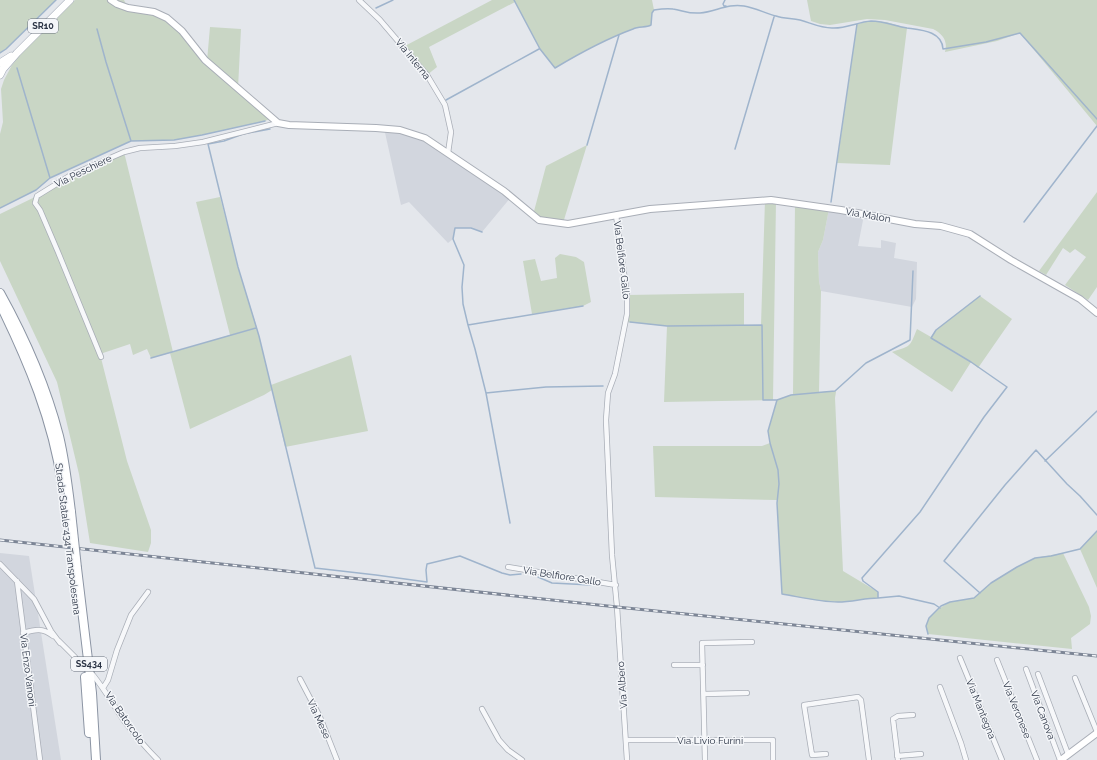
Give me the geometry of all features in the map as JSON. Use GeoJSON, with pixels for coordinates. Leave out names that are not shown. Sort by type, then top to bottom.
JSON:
{"type":"FeatureCollection","features":[{"type":"Feature","properties":{"kind":"highway"},"geometry":{"type":"LineString","coordinates":[[0,284],[24,331],[34,356],[34,364]]}},
{"type":"Feature","properties":{"kind":"highway","name":"SS434"},"geometry":{"type":"LineString","coordinates":[[1,299],[16,323],[34,364]]}},
{"type":"Feature","properties":{"kind":"highway","name":"Strada Statale 434 Transpolesana"},"geometry":{"type":"LineString","coordinates":[[1,299],[38,389],[53,438],[61,475],[68,512],[92,693],[96,760]]}},
{"type":"Feature","properties":{"kind":"highway"},"geometry":{"type":"LineString","coordinates":[[0,313],[15,336]]}},
{"type":"Feature","properties":{"kind":"highway","name":"Strada Statale 434 Transpolesana"},"geometry":{"type":"LineString","coordinates":[[34,364],[59,436],[66,472],[68,512]]}},
{"type":"Feature","properties":{"kind":"highway","name":"Strada Statale 434 Transpolesana"},"geometry":{"type":"LineString","coordinates":[[75,568],[91,760]]}},
{"type":"Feature","properties":{"kind":"main road","name":"SR10"},"geometry":{"type":"LineString","coordinates":[[0,63],[16,52],[70,0]]}},
{"type":"Feature","properties":{"kind":"main road","name":"SR10"},"geometry":{"type":"LineString","coordinates":[[0,75],[16,52]]}},
{"type":"Feature","properties":{"kind":"street"},"geometry":{"type":"LineString","coordinates":[[110,0],[128,8],[154,12],[167,18],[182,31],[205,60],[278,123]]}},
{"type":"Feature","properties":{"kind":"street","name":"Via Interna"},"geometry":{"type":"LineString","coordinates":[[359,0],[380,20],[427,74],[445,105],[451,132],[448,153]]}},
{"type":"Feature","properties":{"kind":"street","name":"Via Peschiere"},"geometry":{"type":"LineString","coordinates":[[101,357],[40,210],[35,203],[37,196],[71,175],[124,152],[140,148],[175,146],[203,142],[278,123],[289,125]]}},
{"type":"Feature","properties":{"kind":"street","name":"Via Belfiore Gallo"},"geometry":{"type":"LineString","coordinates":[[289,125],[400,130],[425,138],[504,192],[539,220],[568,224],[616,215],[627,295],[626,322],[615,374],[608,393],[606,420],[612,555],[618,610]]}},
{"type":"Feature","properties":{"kind":"street","name":"Via Malon"},"geometry":{"type":"LineString","coordinates":[[616,215],[650,210],[771,200],[841,210],[915,224],[941,226],[970,234],[1011,260],[1080,299],[1097,312]]}},
{"type":"Feature","properties":{"kind":"street"},"geometry":{"type":"LineString","coordinates":[[0,564],[34,599],[51,631],[60,643]]}},
{"type":"Feature","properties":{"kind":"street","name":"Via Belfiore Gallo"},"geometry":{"type":"LineString","coordinates":[[508,567],[616,585]]}},
{"type":"Feature","properties":{"kind":"street","name":"Via Enzo Vanoni"},"geometry":{"type":"LineString","coordinates":[[17,581],[40,760]]}},
{"type":"Feature","properties":{"kind":"street"},"geometry":{"type":"LineString","coordinates":[[103,688],[108,680],[117,650],[131,615],[148,592]]}},
{"type":"Feature","properties":{"kind":"street","name":"Via Albero"},"geometry":{"type":"LineString","coordinates":[[618,610],[627,760]]}},
{"type":"Feature","properties":{"kind":"street"},"geometry":{"type":"LineString","coordinates":[[23,632],[36,629],[43,630],[52,635],[75,657]]}},
{"type":"Feature","properties":{"kind":"street"},"geometry":{"type":"LineString","coordinates":[[705,760],[702,643],[752,642]]}},
{"type":"Feature","properties":{"kind":"street","name":"Via Mantegna"},"geometry":{"type":"LineString","coordinates":[[960,658],[1002,760]]}},
{"type":"Feature","properties":{"kind":"street","name":"Via Veronese"},"geometry":{"type":"LineString","coordinates":[[997,660],[1037,760]]}},
{"type":"Feature","properties":{"kind":"street"},"geometry":{"type":"LineString","coordinates":[[674,665],[703,665]]}},
{"type":"Feature","properties":{"kind":"street","name":"Via Canova"},"geometry":{"type":"LineString","coordinates":[[1026,669],[1061,760]]}},
{"type":"Feature","properties":{"kind":"street"},"geometry":{"type":"LineString","coordinates":[[1038,674],[1068,754]]}},
{"type":"Feature","properties":{"kind":"street","name":"Via Batorcolo"},"geometry":{"type":"LineString","coordinates":[[93,675],[145,747],[158,760]]}},
{"type":"Feature","properties":{"kind":"street"},"geometry":{"type":"LineString","coordinates":[[1061,760],[1095,735],[1075,678]]}},
{"type":"Feature","properties":{"kind":"street","name":"Via Mese"},"geometry":{"type":"LineString","coordinates":[[300,679],[320,717],[337,760]]}},
{"type":"Feature","properties":{"kind":"street"},"geometry":{"type":"LineString","coordinates":[[940,687],[966,760]]}},
{"type":"Feature","properties":{"kind":"street"},"geometry":{"type":"LineString","coordinates":[[704,694],[747,693]]}},
{"type":"Feature","properties":{"kind":"street"},"geometry":{"type":"LineString","coordinates":[[826,754],[812,755],[804,705],[858,697],[861,700],[869,760]]}},
{"type":"Feature","properties":{"kind":"street"},"geometry":{"type":"LineString","coordinates":[[482,709],[499,740],[508,750],[522,760]]}},
{"type":"Feature","properties":{"kind":"street"},"geometry":{"type":"LineString","coordinates":[[913,715],[898,716],[893,719],[897,758],[922,754]]}},
{"type":"Feature","properties":{"kind":"street","name":"Via Livio Furini"},"geometry":{"type":"LineString","coordinates":[[626,740],[773,740],[774,760]]}},
{"type":"Feature","properties":{"kind":"shaded area"},"geometry":{"type":"Polygon","coordinates":[[[384,128],[425,138],[511,197],[482,232],[471,228],[455,228],[453,239],[448,243],[409,202],[401,205],[384,128]]]}},
{"type":"Feature","properties":{"kind":"shaded area"},"geometry":{"type":"Polygon","coordinates":[[[829,209],[864,215],[858,246],[881,248],[881,240],[896,243],[894,258],[917,262],[916,299],[912,307],[821,291],[819,281],[818,252],[823,240],[829,209]]]}},
{"type":"Feature","properties":{"kind":"shaded area"},"geometry":{"type":"Polygon","coordinates":[[[0,553],[29,556],[61,760],[0,760],[0,553]]]}},
{"type":"Feature","properties":{"kind":"green space"},"geometry":{"type":"Polygon","coordinates":[[[0,0],[56,0],[6,49],[0,53],[0,0]]]}},
{"type":"Feature","properties":{"kind":"green space"},"geometry":{"type":"Polygon","coordinates":[[[75,0],[124,0],[128,8],[167,18],[207,61],[210,27],[241,29],[238,88],[272,118],[265,121],[174,140],[131,141],[50,178],[36,190],[0,208],[0,134],[3,122],[1,89],[4,80],[12,65],[22,53],[75,0]]]}},
{"type":"Feature","properties":{"kind":"green space"},"geometry":{"type":"Polygon","coordinates":[[[492,0],[652,0],[654,10],[652,13],[651,25],[635,28],[613,37],[555,68],[540,49],[515,2],[429,47],[437,67],[427,75],[403,47],[492,0]]]}},
{"type":"Feature","properties":{"kind":"green space"},"geometry":{"type":"Polygon","coordinates":[[[807,0],[1097,0],[1097,126],[1020,33],[997,41],[945,52],[946,44],[944,38],[940,33],[933,29],[885,20],[867,19],[830,25],[811,21],[807,0]]]}},
{"type":"Feature","properties":{"kind":"green space"},"geometry":{"type":"Polygon","coordinates":[[[870,21],[886,22],[907,28],[890,165],[837,163],[857,24],[870,21]]]}},
{"type":"Feature","properties":{"kind":"green space"},"geometry":{"type":"Polygon","coordinates":[[[587,145],[563,223],[539,220],[533,215],[546,166],[587,145]]]}},
{"type":"Feature","properties":{"kind":"green space"},"geometry":{"type":"Polygon","coordinates":[[[124,152],[173,352],[230,335],[196,202],[220,197],[238,267],[257,328],[271,385],[351,355],[368,431],[285,447],[272,390],[190,429],[170,353],[151,358],[147,349],[133,355],[130,344],[100,354],[127,461],[151,530],[151,543],[148,552],[90,543],[79,474],[57,382],[0,261],[0,214],[37,196],[71,175],[124,152]]]}},
{"type":"Feature","properties":{"kind":"green space"},"geometry":{"type":"Polygon","coordinates":[[[1097,192],[1097,287],[1088,300],[1065,285],[1086,257],[1075,249],[1070,253],[1063,248],[1046,275],[1039,271],[1097,192]]]}},
{"type":"Feature","properties":{"kind":"green space"},"geometry":{"type":"Polygon","coordinates":[[[765,200],[776,201],[773,400],[664,402],[667,326],[626,322],[627,295],[744,293],[744,325],[761,325],[765,200]]]}},
{"type":"Feature","properties":{"kind":"green space"},"geometry":{"type":"Polygon","coordinates":[[[795,204],[829,209],[823,240],[818,252],[819,281],[821,291],[819,392],[836,392],[835,398],[843,571],[878,592],[878,598],[831,602],[782,594],[777,500],[655,497],[653,446],[762,446],[770,443],[768,431],[777,400],[793,394],[795,204]]]}},
{"type":"Feature","properties":{"kind":"green space"},"geometry":{"type":"Polygon","coordinates":[[[560,254],[576,257],[584,262],[591,302],[583,306],[532,314],[523,261],[535,259],[541,281],[557,278],[555,258],[560,254]]]}},
{"type":"Feature","properties":{"kind":"green space"},"geometry":{"type":"Polygon","coordinates":[[[980,296],[1012,319],[978,368],[971,362],[952,392],[892,352],[907,347],[913,340],[917,329],[931,337],[936,330],[980,296]]]}},
{"type":"Feature","properties":{"kind":"green space"},"geometry":{"type":"Polygon","coordinates":[[[1097,531],[1097,588],[1080,549],[1097,531]]]}},
{"type":"Feature","properties":{"kind":"green space"},"geometry":{"type":"Polygon","coordinates":[[[1063,553],[1089,607],[1091,616],[1090,624],[1071,638],[1072,649],[928,634],[926,626],[929,618],[940,608],[950,602],[974,598],[991,583],[1035,558],[1063,553]]]}},
{"type":"Feature","properties":{"kind":"waterway"},"geometry":{"type":"LineString","coordinates":[[0,53],[6,49],[56,0]]}},
{"type":"Feature","properties":{"kind":"waterway"},"geometry":{"type":"LineString","coordinates":[[376,8],[393,0]]}},
{"type":"Feature","properties":{"kind":"waterway"},"geometry":{"type":"LineString","coordinates":[[514,0],[540,49],[555,68],[613,37],[635,28],[651,25],[652,13],[654,10],[664,9],[696,13],[738,5],[779,17],[800,20],[828,28],[837,28],[871,21],[880,22],[930,32],[939,38],[943,49],[986,42],[1020,33],[1097,119]]}},
{"type":"Feature","properties":{"kind":"waterway"},"geometry":{"type":"LineString","coordinates":[[725,0],[723,4],[726,6]]}},
{"type":"Feature","properties":{"kind":"waterway"},"geometry":{"type":"LineString","coordinates":[[735,149],[774,17]]}},
{"type":"Feature","properties":{"kind":"waterway"},"geometry":{"type":"LineString","coordinates":[[831,202],[857,24]]}},
{"type":"Feature","properties":{"kind":"waterway"},"geometry":{"type":"LineString","coordinates":[[97,29],[131,141]]}},
{"type":"Feature","properties":{"kind":"waterway"},"geometry":{"type":"LineString","coordinates":[[587,145],[619,35]]}},
{"type":"Feature","properties":{"kind":"waterway"},"geometry":{"type":"LineString","coordinates":[[446,100],[539,49]]}},
{"type":"Feature","properties":{"kind":"waterway"},"geometry":{"type":"LineString","coordinates":[[17,68],[50,178]]}},
{"type":"Feature","properties":{"kind":"waterway"},"geometry":{"type":"LineString","coordinates":[[0,208],[36,190],[50,178],[131,141],[174,140],[265,121]]}},
{"type":"Feature","properties":{"kind":"waterway"},"geometry":{"type":"LineString","coordinates":[[1024,222],[1097,126]]}},
{"type":"Feature","properties":{"kind":"waterway"},"geometry":{"type":"LineString","coordinates":[[270,129],[243,134],[224,141],[208,144],[238,267],[259,336],[315,568],[427,582],[427,564],[460,556],[502,573],[510,575],[521,574]]}},
{"type":"Feature","properties":{"kind":"waterway"},"geometry":{"type":"LineString","coordinates":[[482,232],[471,228],[455,228],[453,239],[464,265],[462,287],[463,304],[486,393],[510,523]]}},
{"type":"Feature","properties":{"kind":"waterway"},"geometry":{"type":"LineString","coordinates":[[878,598],[831,602],[782,594],[777,503],[779,484],[778,470],[768,431],[777,400],[791,395],[835,391],[866,363],[910,340],[913,271]]}},
{"type":"Feature","properties":{"kind":"waterway"},"geometry":{"type":"LineString","coordinates":[[940,608],[934,604],[899,596],[878,598],[878,592],[863,581],[862,578],[920,512],[984,417],[1007,387],[971,362],[931,338],[936,330],[980,296]]}},
{"type":"Feature","properties":{"kind":"waterway"},"geometry":{"type":"LineString","coordinates":[[468,325],[583,306]]}},
{"type":"Feature","properties":{"kind":"waterway"},"geometry":{"type":"LineString","coordinates":[[630,322],[667,326],[762,325],[763,400],[777,400]]}},
{"type":"Feature","properties":{"kind":"waterway"},"geometry":{"type":"LineString","coordinates":[[151,358],[256,328]]}},
{"type":"Feature","properties":{"kind":"waterway"},"geometry":{"type":"LineString","coordinates":[[486,393],[546,387],[603,386]]}},
{"type":"Feature","properties":{"kind":"waterway"},"geometry":{"type":"LineString","coordinates":[[1045,461],[1097,411]]}},
{"type":"Feature","properties":{"kind":"waterway"},"geometry":{"type":"LineString","coordinates":[[980,593],[944,561],[1005,485],[1036,450],[1097,515]]}},
{"type":"Feature","properties":{"kind":"waterway"},"geometry":{"type":"LineString","coordinates":[[928,634],[926,626],[929,618],[941,606],[950,602],[974,598],[991,583],[1035,558],[1080,549],[1097,531]]}},
{"type":"Feature","properties":{"kind":"waterway"},"geometry":{"type":"LineString","coordinates":[[538,577],[552,583],[591,585]]}},
{"type":"Feature","properties":{"kind":"tunnel"},"geometry":{"type":"LineString","coordinates":[[75,657],[88,670]]}},
{"type":"Feature","properties":{"kind":"railway"},"geometry":{"type":"LineString","coordinates":[[0,540],[617,607],[1097,656]]}}]}
